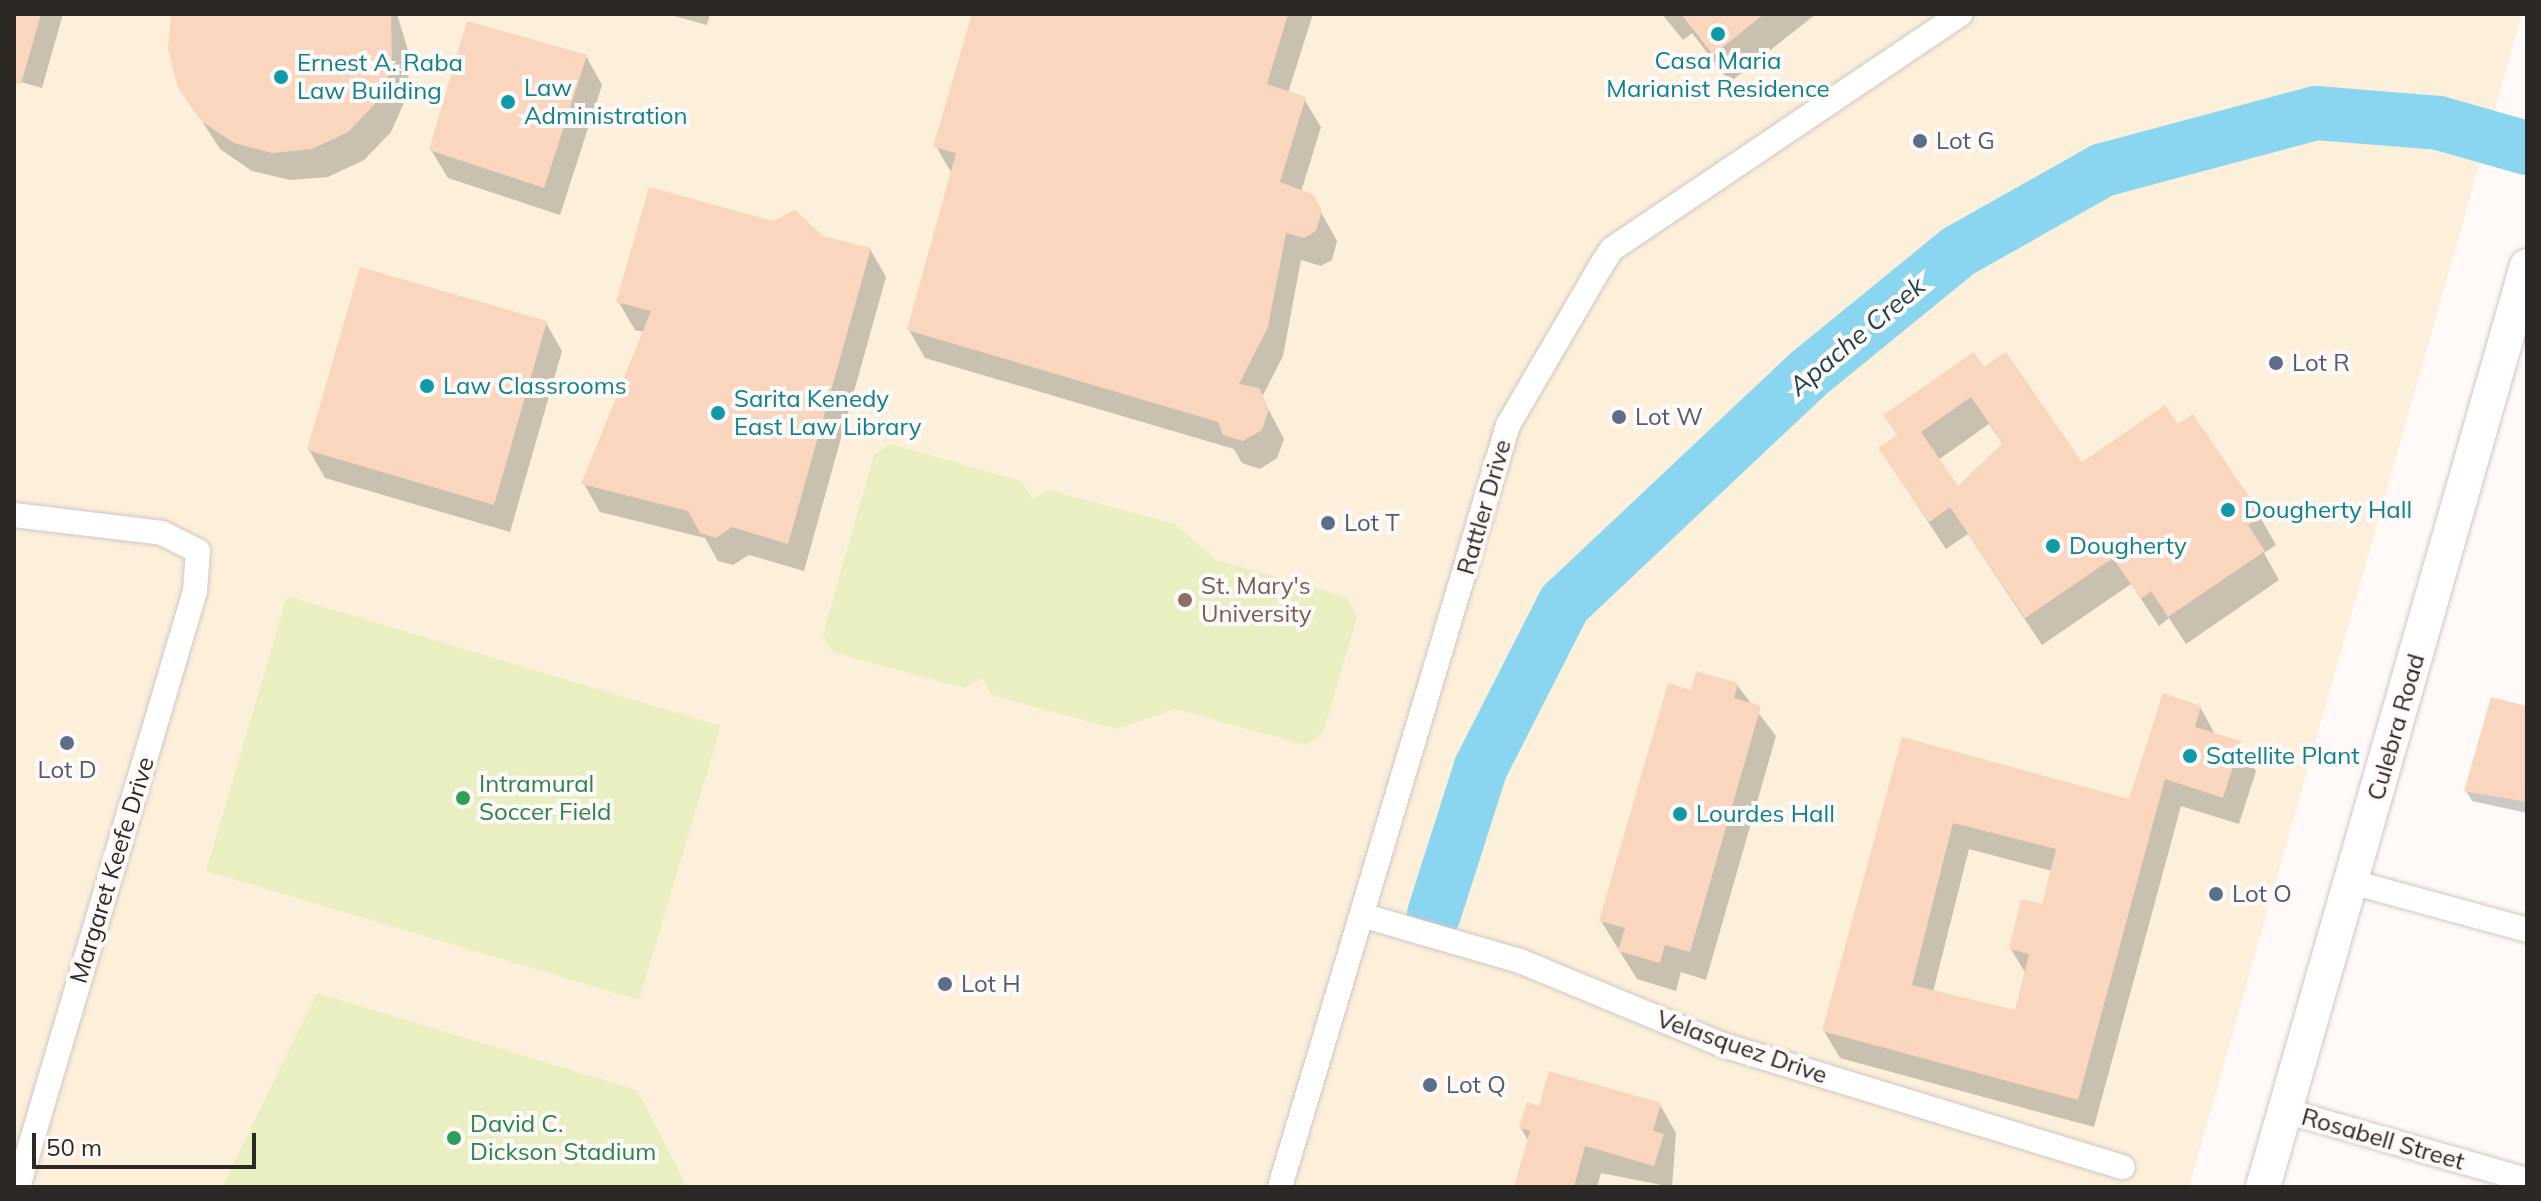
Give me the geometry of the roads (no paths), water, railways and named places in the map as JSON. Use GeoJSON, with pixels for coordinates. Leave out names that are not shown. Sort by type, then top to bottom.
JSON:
{"type":"FeatureCollection","features":[{"type":"Feature","properties":{"kind":"main road","name":"Culebra Road"},"geometry":{"type":"LineString","coordinates":[[2263,1187],[2527,266]]}},
{"type":"Feature","properties":{"kind":"street","name":"Rattler Drive"},"geometry":{"type":"LineString","coordinates":[[1280,1187],[1365,916],[1508,425],[1612,249],[1960,14]]}},
{"type":"Feature","properties":{"kind":"street","name":"Margaret Keefe Drive"},"geometry":{"type":"LineString","coordinates":[[14,515],[162,533],[198,551],[195,591],[18,1187]]}},
{"type":"Feature","properties":{"kind":"street"},"geometry":{"type":"LineString","coordinates":[[2352,882],[2527,930]]}},
{"type":"Feature","properties":{"kind":"street","name":"Velasquez Drive"},"geometry":{"type":"LineString","coordinates":[[1365,916],[1520,961],[1723,1045],[2123,1167]]}},
{"type":"Feature","properties":{"kind":"street","name":"Rosabell Street"},"geometry":{"type":"LineString","coordinates":[[2286,1111],[2527,1180]]}},
{"type":"Feature","properties":{"kind":"waterway","name":"Apache Creek"},"geometry":{"type":"LineString","coordinates":[[1434,914],[1481,767],[1564,604],[1808,374],[1959,251],[2103,170],[2316,113],[2439,123],[2527,148]]}},
{"type":"Feature","properties":{"kind":"place","name":"Casa Maria Marianist Residence"},"geometry":{"type":"Point","coordinates":[1718,34]}},
{"type":"Feature","properties":{"kind":"place","name":"Ernest A. Raba Law Building"},"geometry":{"type":"Point","coordinates":[281,77]}},
{"type":"Feature","properties":{"kind":"place","name":"Law Administration"},"geometry":{"type":"Point","coordinates":[508,102]}},
{"type":"Feature","properties":{"kind":"place","name":"Lot G"},"geometry":{"type":"Point","coordinates":[1920,141]}},
{"type":"Feature","properties":{"kind":"place","name":"Lot R"},"geometry":{"type":"Point","coordinates":[2276,363]}},
{"type":"Feature","properties":{"kind":"place","name":"Law Classrooms"},"geometry":{"type":"Point","coordinates":[427,386]}},
{"type":"Feature","properties":{"kind":"place","name":"Sarita Kenedy East Law Library"},"geometry":{"type":"Point","coordinates":[718,413]}},
{"type":"Feature","properties":{"kind":"place","name":"Lot W"},"geometry":{"type":"Point","coordinates":[1619,417]}},
{"type":"Feature","properties":{"kind":"place","name":"Dougherty Hall"},"geometry":{"type":"Point","coordinates":[2228,510]}},
{"type":"Feature","properties":{"kind":"place","name":"Lot T"},"geometry":{"type":"Point","coordinates":[1328,523]}},
{"type":"Feature","properties":{"kind":"place","name":"Dougherty"},"geometry":{"type":"Point","coordinates":[2053,546]}},
{"type":"Feature","properties":{"kind":"place","name":"St. Mary's University"},"geometry":{"type":"Point","coordinates":[1185,600]}},
{"type":"Feature","properties":{"kind":"place","name":"Lot D"},"geometry":{"type":"Point","coordinates":[67,743]}},
{"type":"Feature","properties":{"kind":"place","name":"Satellite Plant"},"geometry":{"type":"Point","coordinates":[2190,756]}},
{"type":"Feature","properties":{"kind":"place","name":"Intramural Soccer Field"},"geometry":{"type":"Point","coordinates":[463,798]}},
{"type":"Feature","properties":{"kind":"place","name":"Lourdes Hall"},"geometry":{"type":"Point","coordinates":[1680,814]}},
{"type":"Feature","properties":{"kind":"place","name":"Lot O"},"geometry":{"type":"Point","coordinates":[2216,894]}},
{"type":"Feature","properties":{"kind":"place","name":"Lot H"},"geometry":{"type":"Point","coordinates":[945,984]}},
{"type":"Feature","properties":{"kind":"place","name":"Lot Q"},"geometry":{"type":"Point","coordinates":[1430,1085]}},
{"type":"Feature","properties":{"kind":"place","name":"David C. Dickson Stadium"},"geometry":{"type":"Point","coordinates":[454,1138]}}]}
